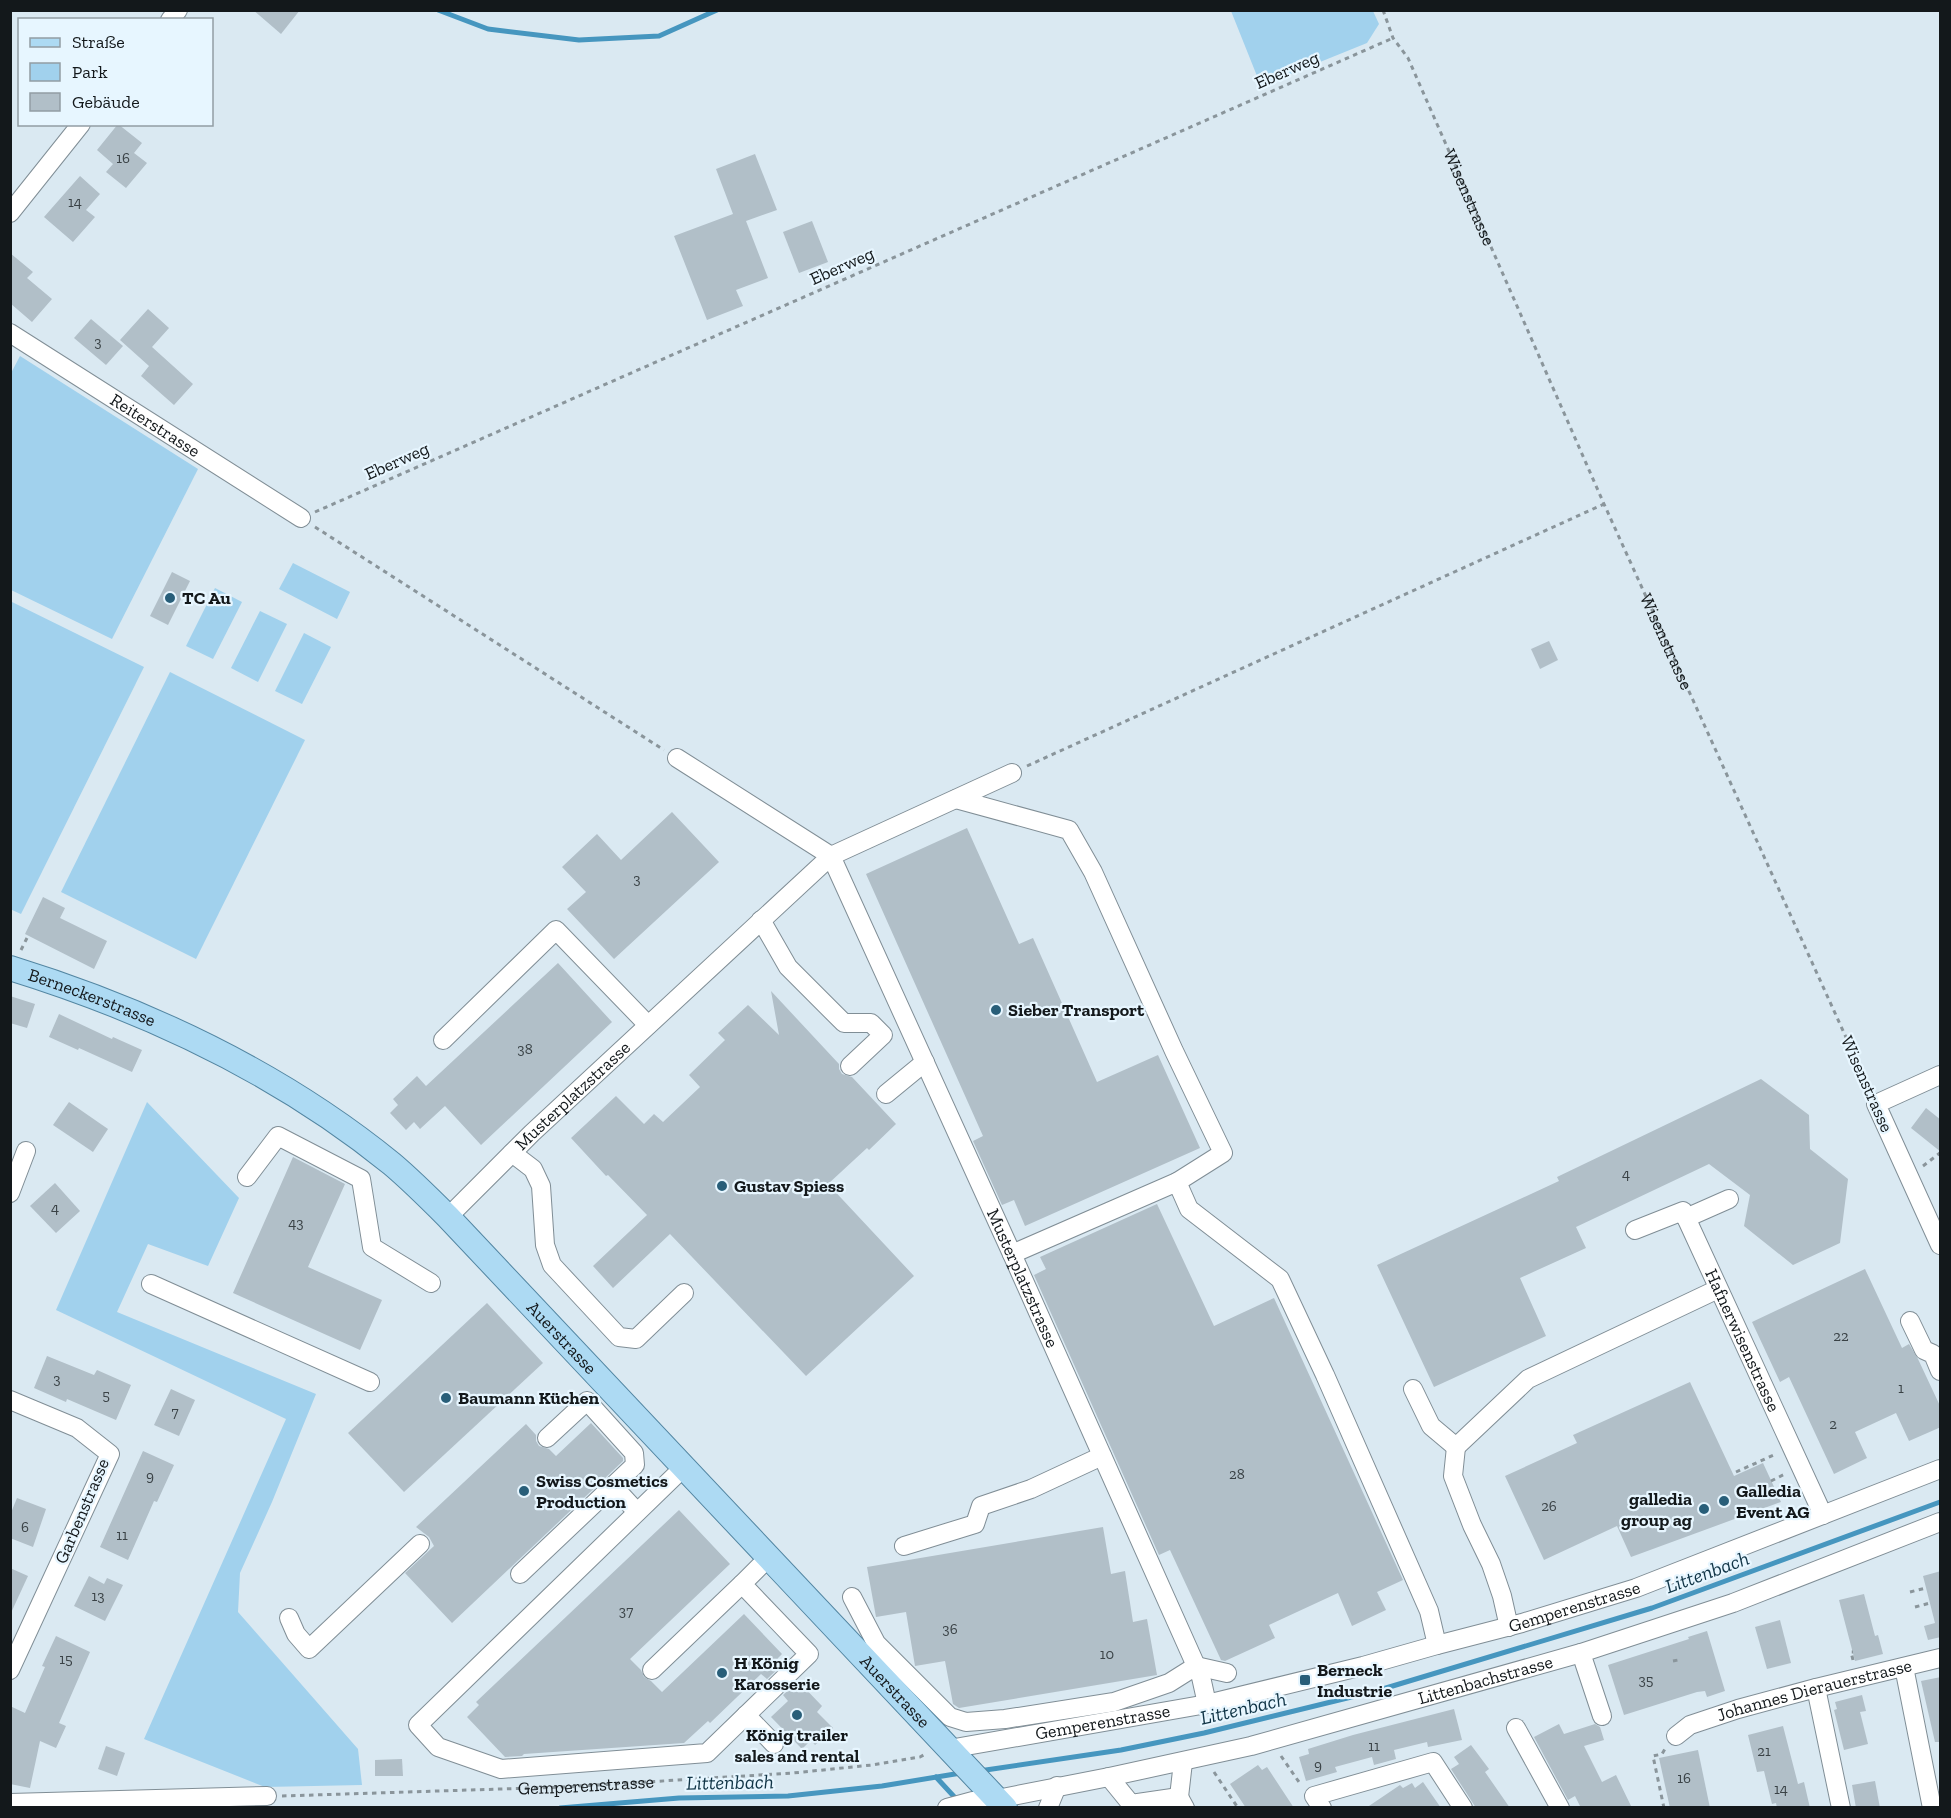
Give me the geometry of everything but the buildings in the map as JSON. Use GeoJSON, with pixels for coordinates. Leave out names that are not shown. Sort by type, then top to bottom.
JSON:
{"type":"FeatureCollection","features":[{"type":"Feature","properties":{"kind":"main road","name":"Berneckerstrasse"},"geometry":{"type":"LineString","coordinates":[[14,962],[172,1029]]}},
{"type":"Feature","properties":{"kind":"main road","name":"Auerstrasse"},"geometry":{"type":"LineString","coordinates":[[172,1029],[259,1072],[327,1116],[393,1165],[448,1217],[770,1557],[881,1663],[989,1798]]}},
{"type":"Feature","properties":{"kind":"street"},"geometry":{"type":"LineString","coordinates":[[10,213],[79,126]]}},
{"type":"Feature","properties":{"kind":"street","name":"Reiterstrasse"},"geometry":{"type":"LineString","coordinates":[[10,333],[301,518]]}},
{"type":"Feature","properties":{"kind":"street"},"geometry":{"type":"LineString","coordinates":[[677,758],[831,856],[1012,773]]}},
{"type":"Feature","properties":{"kind":"street"},"geometry":{"type":"LineString","coordinates":[[956,799],[1069,830],[1093,872],[1223,1153],[1177,1182],[1012,1254]]}},
{"type":"Feature","properties":{"kind":"street","name":"Musterplatzstrasse"},"geometry":{"type":"LineString","coordinates":[[448,1217],[512,1153],[831,856],[1196,1666],[1207,1704]]}},
{"type":"Feature","properties":{"kind":"street"},"geometry":{"type":"LineString","coordinates":[[761,920],[788,967],[844,1023],[871,1023],[883,1035],[850,1066]]}},
{"type":"Feature","properties":{"kind":"street"},"geometry":{"type":"LineString","coordinates":[[443,1040],[556,930],[648,1025]]}},
{"type":"Feature","properties":{"kind":"street"},"geometry":{"type":"LineString","coordinates":[[886,1094],[925,1062]]}},
{"type":"Feature","properties":{"kind":"street"},"geometry":{"type":"LineString","coordinates":[[1876,1104],[1941,1075]]}},
{"type":"Feature","properties":{"kind":"street","name":"Wisenstrasse"},"geometry":{"type":"LineString","coordinates":[[1876,1104],[1941,1245]]}},
{"type":"Feature","properties":{"kind":"street"},"geometry":{"type":"LineString","coordinates":[[248,1177],[278,1136],[361,1179],[372,1247],[431,1283]]}},
{"type":"Feature","properties":{"kind":"street"},"geometry":{"type":"LineString","coordinates":[[10,1193],[26,1151]]}},
{"type":"Feature","properties":{"kind":"street"},"geometry":{"type":"LineString","coordinates":[[512,1153],[533,1169],[541,1186],[545,1245],[552,1265],[619,1338],[636,1339],[684,1293]]}},
{"type":"Feature","properties":{"kind":"street"},"geometry":{"type":"LineString","coordinates":[[1177,1182],[1188,1209],[1280,1279],[1429,1611],[1437,1645]]}},
{"type":"Feature","properties":{"kind":"street"},"geometry":{"type":"LineString","coordinates":[[1635,1230],[1683,1211],[1686,1218],[1730,1199]]}},
{"type":"Feature","properties":{"kind":"street","name":"Hafnerwisenstrasse"},"geometry":{"type":"LineString","coordinates":[[1686,1218],[1713,1261],[1718,1289],[1822,1515]]}},
{"type":"Feature","properties":{"kind":"street"},"geometry":{"type":"LineString","coordinates":[[151,1284],[370,1383]]}},
{"type":"Feature","properties":{"kind":"street"},"geometry":{"type":"LineString","coordinates":[[1509,1627],[1491,1564],[1472,1525],[1453,1476],[1456,1447],[1528,1379],[1718,1289]]}},
{"type":"Feature","properties":{"kind":"street"},"geometry":{"type":"LineString","coordinates":[[1910,1321],[1923,1350],[1938,1358]]}},
{"type":"Feature","properties":{"kind":"street"},"geometry":{"type":"LineString","coordinates":[[1413,1389],[1431,1426],[1456,1447]]}},
{"type":"Feature","properties":{"kind":"street","name":"Garbenstrasse"},"geometry":{"type":"LineString","coordinates":[[10,1400],[77,1428],[110,1454],[10,1671]]}},
{"type":"Feature","properties":{"kind":"street"},"geometry":{"type":"LineString","coordinates":[[520,1574],[635,1465],[634,1453],[587,1401],[547,1438]]}},
{"type":"Feature","properties":{"kind":"street"},"geometry":{"type":"LineString","coordinates":[[904,1546],[975,1524],[981,1506],[1030,1489],[1102,1456]]}},
{"type":"Feature","properties":{"kind":"street"},"geometry":{"type":"LineString","coordinates":[[684,1467],[418,1725],[438,1747],[501,1769],[707,1753],[808,1654],[742,1584]]}},
{"type":"Feature","properties":{"kind":"street","name":"Gemperenstrasse"},"geometry":{"type":"LineString","coordinates":[[955,1755],[1207,1704],[1509,1627],[1636,1588],[1941,1469]]}},
{"type":"Feature","properties":{"kind":"street"},"geometry":{"type":"LineString","coordinates":[[613,1486],[638,1512]]}},
{"type":"Feature","properties":{"kind":"street","name":"Littenbachstrasse"},"geometry":{"type":"LineString","coordinates":[[947,1808],[989,1798],[1109,1777],[1270,1740],[1581,1653],[1733,1603],[1941,1522]]}},
{"type":"Feature","properties":{"kind":"street"},"geometry":{"type":"LineString","coordinates":[[289,1618],[296,1634],[309,1649],[420,1544]]}},
{"type":"Feature","properties":{"kind":"street"},"geometry":{"type":"LineString","coordinates":[[652,1670],[770,1557]]}},
{"type":"Feature","properties":{"kind":"street"},"geometry":{"type":"LineString","coordinates":[[852,1597],[876,1643],[881,1663],[950,1718],[966,1722],[1005,1719],[1114,1702],[1169,1683],[1196,1666],[1227,1672]]}},
{"type":"Feature","properties":{"kind":"street"},"geometry":{"type":"LineString","coordinates":[[1581,1653],[1602,1716]]}},
{"type":"Feature","properties":{"kind":"street","name":"Johannes Dierauerstrasse"},"geometry":{"type":"LineString","coordinates":[[1683,1731],[1738,1709],[1941,1658]]}},
{"type":"Feature","properties":{"kind":"street"},"geometry":{"type":"LineString","coordinates":[[1904,1667],[1932,1808]]}},
{"type":"Feature","properties":{"kind":"street"},"geometry":{"type":"LineString","coordinates":[[1816,1688],[1842,1808]]}},
{"type":"Feature","properties":{"kind":"street"},"geometry":{"type":"LineString","coordinates":[[746,1715],[774,1744]]}},
{"type":"Feature","properties":{"kind":"street"},"geometry":{"type":"LineString","coordinates":[[1516,1728],[1560,1808]]}},
{"type":"Feature","properties":{"kind":"street"},"geometry":{"type":"LineString","coordinates":[[1109,1777],[1131,1804],[1182,1802],[1183,1761]]}},
{"type":"Feature","properties":{"kind":"street"},"geometry":{"type":"LineString","coordinates":[[1318,1802],[1432,1762],[1463,1808]]}},
{"type":"Feature","properties":{"kind":"street"},"geometry":{"type":"LineString","coordinates":[[1048,1808],[1057,1786]]}},
{"type":"Feature","properties":{"kind":"street"},"geometry":{"type":"LineString","coordinates":[[10,1803],[267,1796]]}},
{"type":"Feature","properties":{"kind":"path","name":"Wisenstrasse"},"geometry":{"type":"LineString","coordinates":[[1383,10],[1393,38],[1407,58],[1604,504],[1876,1104]]}},
{"type":"Feature","properties":{"kind":"path","name":"Eberweg"},"geometry":{"type":"LineString","coordinates":[[301,518],[1393,38]]}},
{"type":"Feature","properties":{"kind":"path"},"geometry":{"type":"LineString","coordinates":[[1012,773],[1604,504]]}},
{"type":"Feature","properties":{"kind":"path"},"geometry":{"type":"LineString","coordinates":[[301,518],[677,758]]}},
{"type":"Feature","properties":{"kind":"path"},"geometry":{"type":"LineString","coordinates":[[14,962],[27,938]]}},
{"type":"Feature","properties":{"kind":"path"},"geometry":{"type":"LineString","coordinates":[[1736,1472],[1791,1447]]}},
{"type":"Feature","properties":{"kind":"path"},"geometry":{"type":"LineString","coordinates":[[1910,1592],[1926,1588]]}},
{"type":"Feature","properties":{"kind":"path"},"geometry":{"type":"LineString","coordinates":[[1915,1607],[1930,1603]]}},
{"type":"Feature","properties":{"kind":"path"},"geometry":{"type":"LineString","coordinates":[[1853,1652],[1851,1652],[1853,1662]]}},
{"type":"Feature","properties":{"kind":"path"},"geometry":{"type":"LineString","coordinates":[[1270,1740],[1306,1792],[1318,1802]]}},
{"type":"Feature","properties":{"kind":"path","name":"Gemperenstrasse"},"geometry":{"type":"LineString","coordinates":[[267,1796],[564,1787],[793,1773],[920,1757],[933,1749],[955,1755]]}},
{"type":"Feature","properties":{"kind":"path"},"geometry":{"type":"LineString","coordinates":[[1662,1754],[1653,1756],[1664,1808]]}},
{"type":"Feature","properties":{"kind":"path"},"geometry":{"type":"LineString","coordinates":[[1203,1756],[1238,1808]]}},
{"type":"Feature","properties":{"kind":"path"},"geometry":{"type":"LineString","coordinates":[[1662,1798],[1667,1797]]}},
{"type":"Feature","properties":{"kind":"green space"},"geometry":{"type":"Polygon","coordinates":[[[1231,11],[1373,11],[1379,24],[1367,43],[1261,86],[1231,11]]]}},
{"type":"Feature","properties":{"kind":"green space"},"geometry":{"type":"Polygon","coordinates":[[[20,356],[198,469],[112,639],[11,590],[10,375],[20,356]]]}},
{"type":"Feature","properties":{"kind":"green space"},"geometry":{"type":"Polygon","coordinates":[[[293,563],[350,592],[337,619],[279,589],[293,563]]]}},
{"type":"Feature","properties":{"kind":"green space"},"geometry":{"type":"Polygon","coordinates":[[[215,588],[242,602],[213,659],[186,646],[215,588]]]}},
{"type":"Feature","properties":{"kind":"green space"},"geometry":{"type":"Polygon","coordinates":[[[10,601],[144,667],[21,914],[10,909],[10,601]]]}},
{"type":"Feature","properties":{"kind":"green space"},"geometry":{"type":"Polygon","coordinates":[[[260,611],[287,624],[258,682],[231,668],[260,611]]]}},
{"type":"Feature","properties":{"kind":"green space"},"geometry":{"type":"Polygon","coordinates":[[[304,633],[331,647],[302,704],[275,691],[304,633]]]}},
{"type":"Feature","properties":{"kind":"green space"},"geometry":{"type":"Polygon","coordinates":[[[170,672],[305,740],[196,959],[61,892],[170,672]]]}},
{"type":"Feature","properties":{"kind":"green space"},"geometry":{"type":"Polygon","coordinates":[[[147,1102],[239,1198],[208,1266],[148,1244],[117,1312],[316,1394],[240,1573],[238,1612],[358,1749],[362,1785],[265,1787],[144,1739],[286,1419],[56,1310],[147,1102]]]}},
{"type":"Feature","properties":{"kind":"waterway"},"geometry":{"type":"LineString","coordinates":[[438,10],[488,29],[579,40],[659,36],[717,10]]}},
{"type":"Feature","properties":{"kind":"waterway","name":"Littenbach"},"geometry":{"type":"LineString","coordinates":[[979,1771],[1121,1750],[1204,1733],[1376,1691],[1652,1608],[1940,1502]]}},
{"type":"Feature","properties":{"kind":"waterway","name":"Littenbach"},"geometry":{"type":"LineString","coordinates":[[560,1808],[679,1798],[788,1796],[882,1786],[961,1773]]}},
{"type":"Feature","properties":{"kind":"waterway"},"geometry":{"type":"LineString","coordinates":[[936,1777],[959,1802]]}},
{"type":"Feature","properties":{"kind":"place","name":"TC Au"},"geometry":{"type":"Point","coordinates":[170,598]}},
{"type":"Feature","properties":{"kind":"place","name":"Sieber Transport"},"geometry":{"type":"Point","coordinates":[996,1010]}},
{"type":"Feature","properties":{"kind":"place","name":"Gustav Spiess"},"geometry":{"type":"Point","coordinates":[722,1186]}},
{"type":"Feature","properties":{"kind":"place","name":"Baumann Küchen"},"geometry":{"type":"Point","coordinates":[446,1398]}},
{"type":"Feature","properties":{"kind":"place","name":"Swiss Cosmetics Production"},"geometry":{"type":"Point","coordinates":[524,1491]}},
{"type":"Feature","properties":{"kind":"place","name":"Galledia Event AG"},"geometry":{"type":"Point","coordinates":[1724,1501]}},
{"type":"Feature","properties":{"kind":"place","name":"galledia group ag"},"geometry":{"type":"Point","coordinates":[1704,1509]}},
{"type":"Feature","properties":{"kind":"place","name":"H König Karosserie"},"geometry":{"type":"Point","coordinates":[722,1673]}},
{"type":"Feature","properties":{"kind":"place","name":"Berneck Industrie"},"geometry":{"type":"Point","coordinates":[1305,1680]}},
{"type":"Feature","properties":{"kind":"place","name":"König trailer sales and rental"},"geometry":{"type":"Point","coordinates":[797,1715]}}]}
